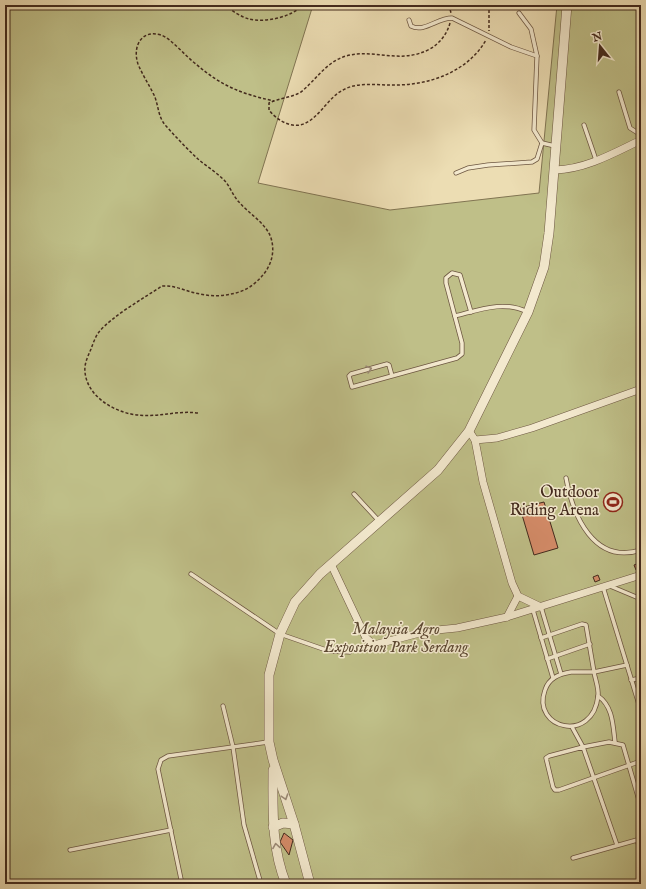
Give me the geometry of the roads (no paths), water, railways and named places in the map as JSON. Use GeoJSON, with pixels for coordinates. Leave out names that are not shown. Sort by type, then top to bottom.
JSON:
{"type":"FeatureCollection","features":[{"type":"Feature","properties":{"kind":"street"},"geometry":{"type":"LineString","coordinates":[[310,884],[294,824],[273,760],[269,742],[269,675],[280,634],[295,602],[331,564],[438,470],[469,431],[528,312],[544,266],[555,170],[567,5]]}},
{"type":"Feature","properties":{"kind":"street"},"geometry":{"type":"LineString","coordinates":[[555,170],[575,168],[641,140]]}},
{"type":"Feature","properties":{"kind":"street"},"geometry":{"type":"LineString","coordinates":[[475,440],[497,438],[532,428],[641,389]]}},
{"type":"Feature","properties":{"kind":"street"},"geometry":{"type":"LineString","coordinates":[[469,431],[475,440],[483,482],[496,532],[518,596],[541,607]]}},
{"type":"Feature","properties":{"kind":"street"},"geometry":{"type":"LineString","coordinates":[[331,564],[366,638],[374,645],[427,631],[457,628],[507,617],[641,575]]}},
{"type":"Feature","properties":{"kind":"street"},"geometry":{"type":"LineString","coordinates":[[507,617],[518,596]]}},
{"type":"Feature","properties":{"kind":"street"},"geometry":{"type":"LineString","coordinates":[[273,760],[273,827],[278,858],[285,882]]}},
{"type":"Feature","properties":{"kind":"street"},"geometry":{"type":"LineString","coordinates":[[273,827],[283,823],[294,824]]}},
{"type":"Feature","properties":{"kind":"lane"},"geometry":{"type":"LineString","coordinates":[[638,5],[641,18]]}},
{"type":"Feature","properties":{"kind":"lane"},"geometry":{"type":"LineString","coordinates":[[519,13],[531,29],[537,56],[534,130],[542,143],[556,146]]}},
{"type":"Feature","properties":{"kind":"lane"},"geometry":{"type":"LineString","coordinates":[[409,20],[411,26],[422,28],[443,18],[452,18],[511,47],[537,56]]}},
{"type":"Feature","properties":{"kind":"lane"},"geometry":{"type":"LineString","coordinates":[[619,92],[630,128],[641,135]]}},
{"type":"Feature","properties":{"kind":"lane"},"geometry":{"type":"LineString","coordinates":[[584,125],[596,160]]}},
{"type":"Feature","properties":{"kind":"lane"},"geometry":{"type":"LineString","coordinates":[[456,173],[468,168],[488,165],[532,162],[537,159],[542,143]]}},
{"type":"Feature","properties":{"kind":"lane"},"geometry":{"type":"LineString","coordinates":[[392,376],[388,364],[350,375],[352,388],[457,358],[462,354],[463,348],[446,283],[446,278],[452,273],[457,272],[462,278],[471,312]]}},
{"type":"Feature","properties":{"kind":"lane"},"geometry":{"type":"LineString","coordinates":[[455,316],[505,305],[517,306],[528,312]]}},
{"type":"Feature","properties":{"kind":"lane"},"geometry":{"type":"LineString","coordinates":[[566,478],[574,509],[584,526],[597,543],[612,552],[624,554],[641,550]]}},
{"type":"Feature","properties":{"kind":"lane"},"geometry":{"type":"LineString","coordinates":[[354,494],[380,522]]}},
{"type":"Feature","properties":{"kind":"lane"},"geometry":{"type":"LineString","coordinates":[[191,574],[280,634],[329,651],[350,652]]}},
{"type":"Feature","properties":{"kind":"lane"},"geometry":{"type":"LineString","coordinates":[[606,586],[641,599]]}},
{"type":"Feature","properties":{"kind":"lane"},"geometry":{"type":"LineString","coordinates":[[606,586],[627,666],[641,711]]}},
{"type":"Feature","properties":{"kind":"lane"},"geometry":{"type":"LineString","coordinates":[[541,607],[561,674]]}},
{"type":"Feature","properties":{"kind":"lane"},"geometry":{"type":"LineString","coordinates":[[533,610],[553,678]]}},
{"type":"Feature","properties":{"kind":"lane"},"geometry":{"type":"LineString","coordinates":[[541,638],[582,624],[586,625],[587,628],[590,644],[594,672],[598,696],[590,718],[584,724],[572,727],[562,726],[553,721],[547,714],[543,705],[543,695],[546,686],[553,678],[561,674],[594,672],[627,666]]}},
{"type":"Feature","properties":{"kind":"lane"},"geometry":{"type":"LineString","coordinates":[[547,659],[590,644]]}},
{"type":"Feature","properties":{"kind":"lane"},"geometry":{"type":"LineString","coordinates":[[631,680],[641,678]]}},
{"type":"Feature","properties":{"kind":"lane"},"geometry":{"type":"LineString","coordinates":[[598,696],[605,700],[610,712],[615,742]]}},
{"type":"Feature","properties":{"kind":"lane"},"geometry":{"type":"LineString","coordinates":[[223,706],[233,747],[244,825],[261,884]]}},
{"type":"Feature","properties":{"kind":"lane"},"geometry":{"type":"LineString","coordinates":[[572,727],[583,747],[617,845]]}},
{"type":"Feature","properties":{"kind":"lane"},"geometry":{"type":"LineString","coordinates":[[182,884],[158,769],[161,760],[168,756],[269,742]]}},
{"type":"Feature","properties":{"kind":"lane"},"geometry":{"type":"LineString","coordinates":[[641,761],[630,765],[593,777],[559,790],[555,790],[546,758],[548,756],[583,747],[615,742],[623,746],[630,765],[641,807]]}},
{"type":"Feature","properties":{"kind":"lane"},"geometry":{"type":"LineString","coordinates":[[70,850],[171,830]]}},
{"type":"Feature","properties":{"kind":"lane"},"geometry":{"type":"LineString","coordinates":[[573,858],[639,839],[641,852]]}},
{"type":"Feature","properties":{"kind":"lane"},"geometry":{"type":"LineString","coordinates":[[272,884],[285,882]]}},
{"type":"Feature","properties":{"kind":"place","name":"Outdoor Riding Arena"},"geometry":{"type":"Point","coordinates":[613,502]}},
{"type":"Feature","properties":{"kind":"park label","name":"Malaysia Agro Exposition Park Serdang"},"geometry":{"type":"Point","coordinates":[396,639]}}]}
